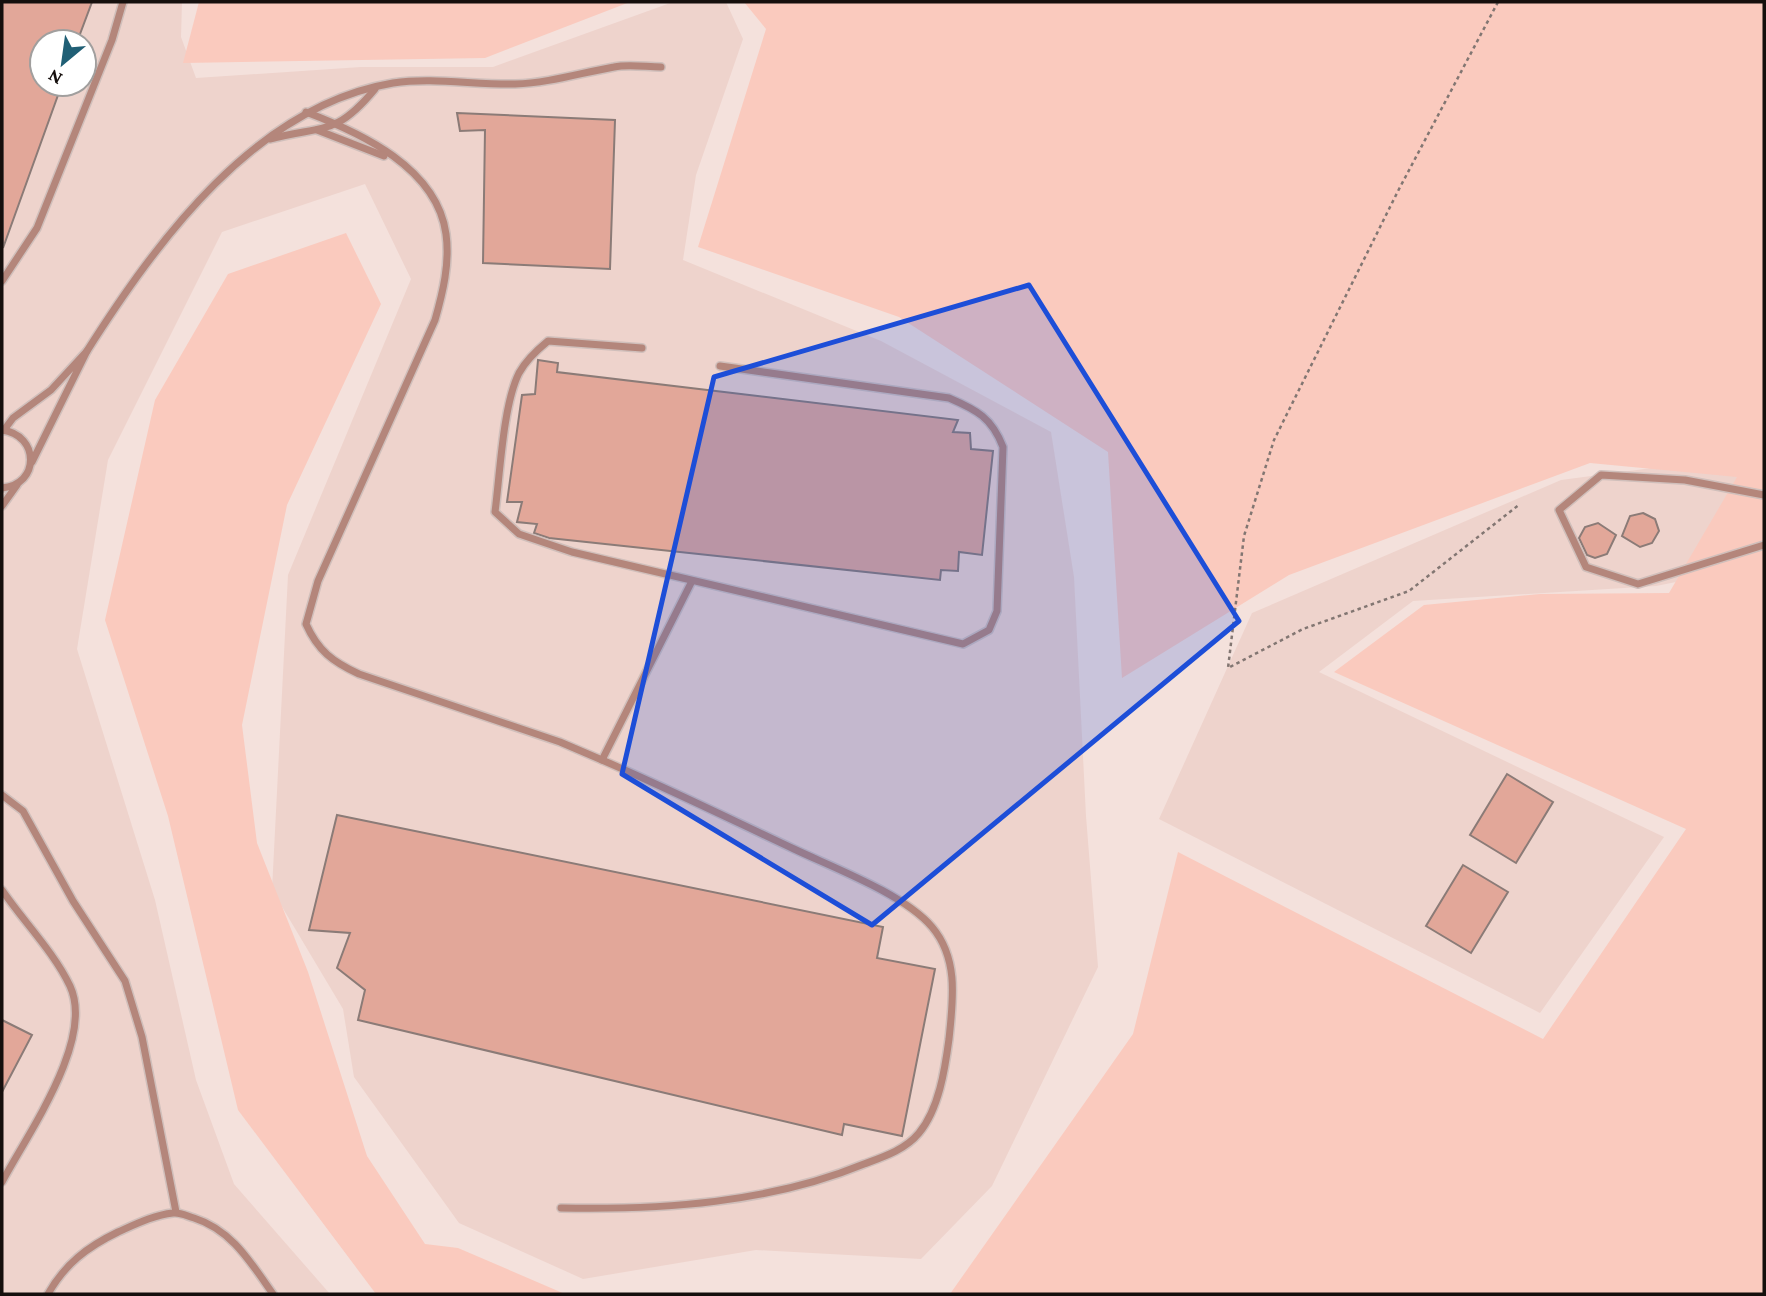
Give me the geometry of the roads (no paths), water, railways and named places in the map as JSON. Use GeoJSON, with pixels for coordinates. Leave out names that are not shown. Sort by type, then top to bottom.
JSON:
{"type":"FeatureCollection","features":[{"type":"Feature","properties":{"kind":"lane"},"geometry":{"type":"LineString","coordinates":[[2,281],[37,228],[112,40],[123,2]]}},
{"type":"Feature","properties":{"kind":"lane"},"geometry":{"type":"LineString","coordinates":[[2,506],[24,479],[87,351],[158,246],[265,140],[306,112],[332,100],[416,82],[514,84],[580,76],[615,66],[661,67]]}},
{"type":"Feature","properties":{"kind":"lane"},"geometry":{"type":"LineString","coordinates":[[265,140],[338,124],[354,114],[376,89]]}},
{"type":"Feature","properties":{"kind":"lane"},"geometry":{"type":"LineString","coordinates":[[306,112],[338,124],[401,161],[430,192],[446,233],[446,281],[436,320],[323,569],[306,624],[315,644],[333,662],[359,674],[560,742],[856,877],[904,905],[931,926],[948,950],[954,996],[947,1051],[936,1102],[919,1133],[897,1151],[795,1189],[714,1201],[632,1208],[561,1208]]}},
{"type":"Feature","properties":{"kind":"lane"},"geometry":{"type":"LineString","coordinates":[[316,130],[401,161]]}},
{"type":"Feature","properties":{"kind":"lane"},"geometry":{"type":"LineString","coordinates":[[642,348],[548,341],[532,354],[519,373],[511,396],[495,512],[519,534],[692,581],[962,644],[989,630],[997,611],[1003,447],[995,426],[972,408],[949,398],[720,366]]}},
{"type":"Feature","properties":{"kind":"lane"},"geometry":{"type":"LineString","coordinates":[[32,462],[27,444],[21,437],[3,430],[13,418],[51,390],[87,351]]}},
{"type":"Feature","properties":{"kind":"lane"},"geometry":{"type":"LineString","coordinates":[[1764,495],[1685,480],[1601,475],[1559,510],[1586,567],[1638,584],[1764,545]]}},
{"type":"Feature","properties":{"kind":"lane"},"geometry":{"type":"LineString","coordinates":[[2,488],[17,485]]}},
{"type":"Feature","properties":{"kind":"lane"},"geometry":{"type":"LineString","coordinates":[[602,760],[692,581]]}},
{"type":"Feature","properties":{"kind":"lane"},"geometry":{"type":"LineString","coordinates":[[2,795],[23,811],[73,901],[125,981],[142,1037],[176,1212]]}},
{"type":"Feature","properties":{"kind":"lane"},"geometry":{"type":"LineString","coordinates":[[2,890],[61,969],[77,1008],[73,1042],[48,1096],[2,1182]]}},
{"type":"Feature","properties":{"kind":"lane"},"geometry":{"type":"LineString","coordinates":[[2,907],[10,902]]}},
{"type":"Feature","properties":{"kind":"lane"},"geometry":{"type":"LineString","coordinates":[[48,1294],[60,1273],[90,1245],[146,1219],[176,1212],[206,1222],[226,1235],[244,1252],[273,1294]]}}]}
